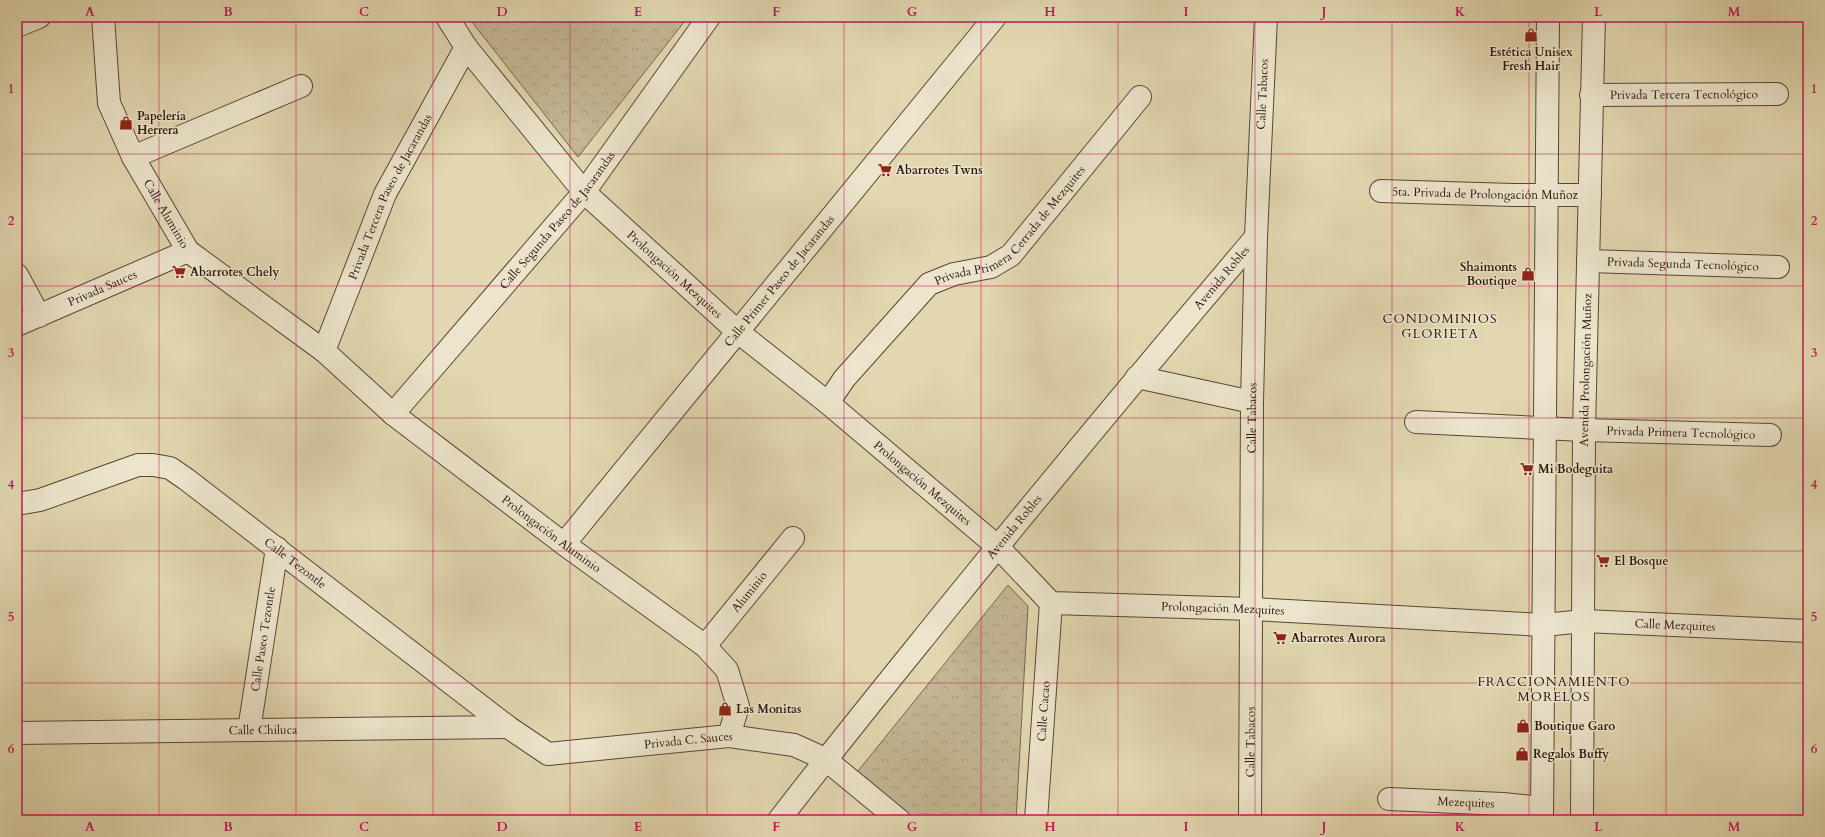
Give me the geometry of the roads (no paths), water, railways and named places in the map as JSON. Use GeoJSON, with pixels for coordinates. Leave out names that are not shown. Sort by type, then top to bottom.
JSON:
{"type":"FeatureCollection","features":[{"type":"Feature","properties":{"kind":"street"},"geometry":{"type":"LineString","coordinates":[[17,26],[39,17]]}},
{"type":"Feature","properties":{"kind":"street","name":"Calle Aluminio"},"geometry":{"type":"LineString","coordinates":[[102,17],[109,104],[133,157],[188,251],[324,351]]}},
{"type":"Feature","properties":{"kind":"street","name":"Prolongación Mezquites"},"geometry":{"type":"LineString","coordinates":[[447,17],[466,47],[584,192],[738,332],[828,403],[998,546],[1051,603],[1252,609],[1543,625]]}},
{"type":"Feature","properties":{"kind":"street","name":"Calle Segunda Paseo de Jacarandas"},"geometry":{"type":"LineString","coordinates":[[393,414],[584,192],[709,17]]}},
{"type":"Feature","properties":{"kind":"street","name":"Calle Primer Paseo de Jacarandas"},"geometry":{"type":"LineString","coordinates":[[564,544],[995,17]]}},
{"type":"Feature","properties":{"kind":"street","name":"Calle Tabacos"},"geometry":{"type":"LineString","coordinates":[[1250,820],[1252,402],[1256,237],[1266,17]]}},
{"type":"Feature","properties":{"kind":"street"},"geometry":{"type":"LineString","coordinates":[[1542,814],[1548,17]]}},
{"type":"Feature","properties":{"kind":"street","name":"Avenida Prolongación Muñoz"},"geometry":{"type":"LineString","coordinates":[[1582,820],[1584,430],[1594,17]]}},
{"type":"Feature","properties":{"kind":"street","name":"Privada Tercera Paseo de Jacarandas"},"geometry":{"type":"LineString","coordinates":[[324,351],[385,194],[466,47]]}},
{"type":"Feature","properties":{"kind":"street"},"geometry":{"type":"LineString","coordinates":[[133,157],[301,86]]}},
{"type":"Feature","properties":{"kind":"street","name":"Privada Tercera Tecnológico"},"geometry":{"type":"LineString","coordinates":[[1591,95],[1777,94]]}},
{"type":"Feature","properties":{"kind":"street","name":"Privada Primera Cerrada de Mezquites"},"geometry":{"type":"LineString","coordinates":[[828,403],[844,379],[929,284],[954,274],[991,267],[1011,255],[1140,97]]}},
{"type":"Feature","properties":{"kind":"street","name":"5ta. Privada de Prolongación Muñoz"},"geometry":{"type":"LineString","coordinates":[[1381,190],[1590,195]]}},
{"type":"Feature","properties":{"kind":"street","name":"Avenida Robles"},"geometry":{"type":"LineString","coordinates":[[779,820],[825,759],[998,546],[1137,377],[1256,237]]}},
{"type":"Feature","properties":{"kind":"street","name":"Privada Sauces"},"geometry":{"type":"LineString","coordinates":[[17,325],[188,251]]}},
{"type":"Feature","properties":{"kind":"street","name":"Privada Segunda Tecnológico"},"geometry":{"type":"LineString","coordinates":[[1588,261],[1778,267]]}},
{"type":"Feature","properties":{"kind":"street"},"geometry":{"type":"LineString","coordinates":[[17,275],[39,316]]}},
{"type":"Feature","properties":{"kind":"street","name":"Prolongación Aluminio"},"geometry":{"type":"LineString","coordinates":[[324,351],[393,414],[564,544],[705,646],[727,670],[738,706],[729,736]]}},
{"type":"Feature","properties":{"kind":"street"},"geometry":{"type":"LineString","coordinates":[[1137,377],[1252,402]]}},
{"type":"Feature","properties":{"kind":"street","name":"Privada Primera Tecnológico"},"geometry":{"type":"LineString","coordinates":[[1416,422],[1584,430],[1770,435]]}},
{"type":"Feature","properties":{"kind":"street","name":"Calle Tezontle"},"geometry":{"type":"LineString","coordinates":[[17,504],[40,500],[138,465],[153,465],[170,468],[277,548],[508,727],[548,754]]}},
{"type":"Feature","properties":{"kind":"street","name":"Aluminio"},"geometry":{"type":"LineString","coordinates":[[705,646],[793,538]]}},
{"type":"Feature","properties":{"kind":"street","name":"Calle Paseo Tezontle"},"geometry":{"type":"LineString","coordinates":[[249,730],[277,548]]}},
{"type":"Feature","properties":{"kind":"street","name":"Calle Cacao"},"geometry":{"type":"LineString","coordinates":[[1036,820],[1051,603]]}},
{"type":"Feature","properties":{"kind":"street","name":"Calle Mezquites"},"geometry":{"type":"LineString","coordinates":[[1543,625],[1584,621],[1808,632]]}},
{"type":"Feature","properties":{"kind":"street","name":"Calle Chiluca"},"geometry":{"type":"LineString","coordinates":[[17,733],[508,727]]}},
{"type":"Feature","properties":{"kind":"street","name":"Privada C. Sauces"},"geometry":{"type":"LineString","coordinates":[[548,754],[729,736],[794,744],[825,759],[898,820]]}},
{"type":"Feature","properties":{"kind":"street","name":"Mezequites"},"geometry":{"type":"LineString","coordinates":[[1389,799],[1503,804],[1542,814]]}},
{"type":"Feature","properties":{"kind":"street"},"geometry":{"type":"LineString","coordinates":[[1582,820],[1601,820]]}},
{"type":"Feature","properties":{"kind":"place","name":"Estética Unisex Fresh Hair"},"geometry":{"type":"Point","coordinates":[1531,35]}},
{"type":"Feature","properties":{"kind":"place","name":"Papelería Herrera"},"geometry":{"type":"Point","coordinates":[126,123]}},
{"type":"Feature","properties":{"kind":"place","name":"Abarrotes Twns"},"geometry":{"type":"Point","coordinates":[885,170]}},
{"type":"Feature","properties":{"kind":"place","name":"Abarrotes Chely"},"geometry":{"type":"Point","coordinates":[179,272]}},
{"type":"Feature","properties":{"kind":"place","name":"Shaimonts Boutique"},"geometry":{"type":"Point","coordinates":[1528,274]}},
{"type":"Feature","properties":{"kind":"place","name":"Mi Bodeguita"},"geometry":{"type":"Point","coordinates":[1527,469]}},
{"type":"Feature","properties":{"kind":"place","name":"El Bosque"},"geometry":{"type":"Point","coordinates":[1603,561]}},
{"type":"Feature","properties":{"kind":"place","name":"Abarrotes Aurora"},"geometry":{"type":"Point","coordinates":[1280,638]}},
{"type":"Feature","properties":{"kind":"place","name":"Las Monitas"},"geometry":{"type":"Point","coordinates":[725,709]}},
{"type":"Feature","properties":{"kind":"place","name":"Boutique Garo"},"geometry":{"type":"Point","coordinates":[1523,726]}},
{"type":"Feature","properties":{"kind":"place","name":"Regalos Buffy"},"geometry":{"type":"Point","coordinates":[1522,754]}},
{"type":"Feature","properties":{"kind":"district","name":"CONDOMINIOS GLORIETA"},"geometry":{"type":"Point","coordinates":[1440,326]}},
{"type":"Feature","properties":{"kind":"district","name":"FRACCIONAMIENTO MORELOS"},"geometry":{"type":"Point","coordinates":[1554,690]}}]}
